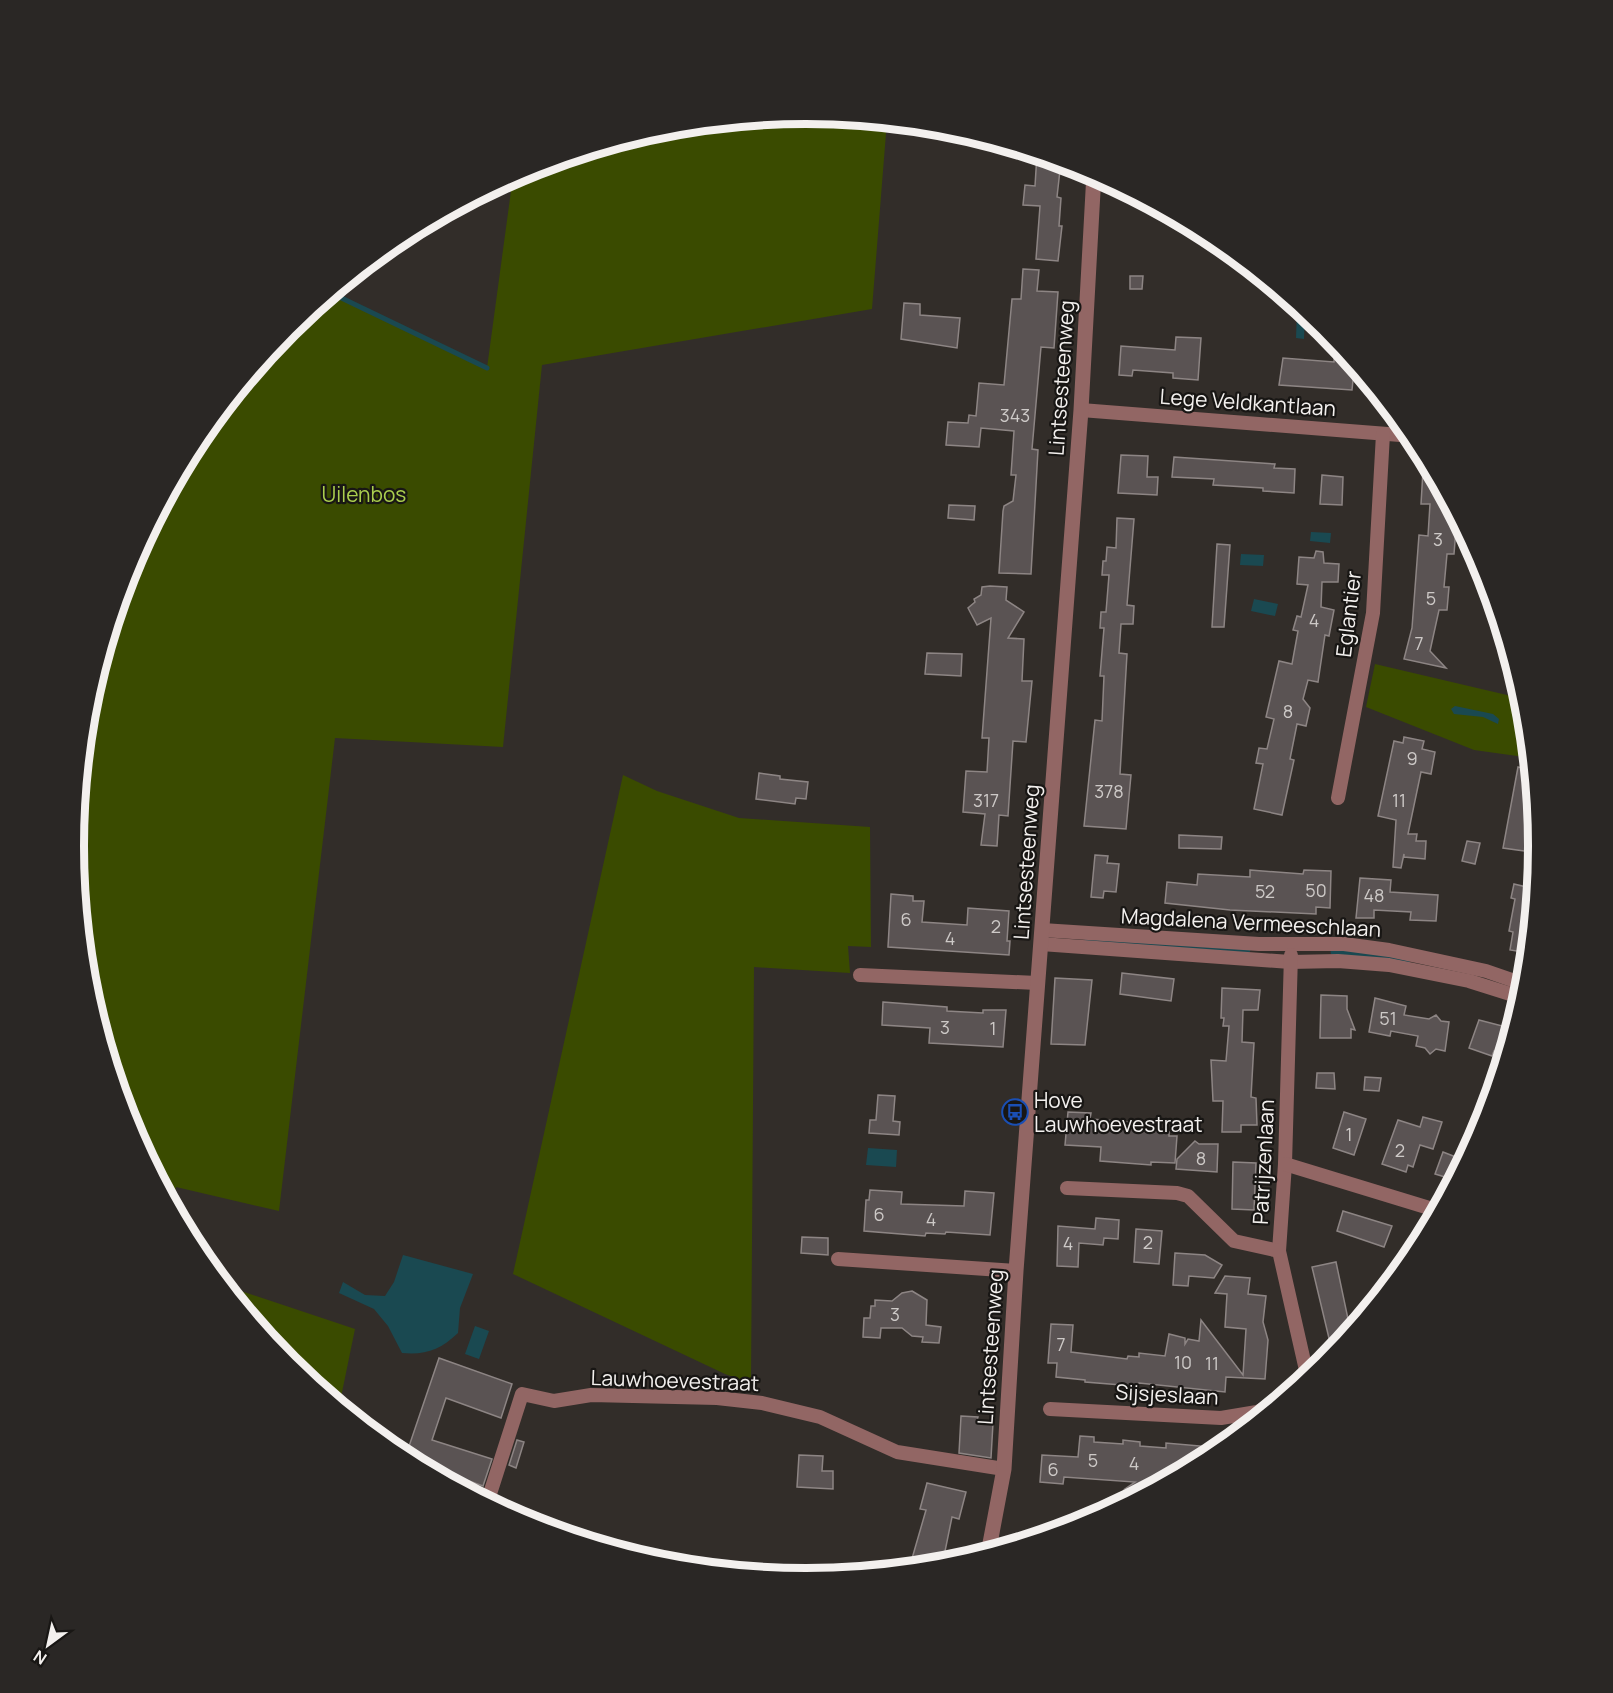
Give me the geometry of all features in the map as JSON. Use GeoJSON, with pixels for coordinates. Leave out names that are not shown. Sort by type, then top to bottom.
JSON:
{"type":"FeatureCollection","features":[{"type":"Feature","properties":{"kind":"street","name":"Lintsesteenweg"},"geometry":{"type":"LineString","coordinates":[[990,1545],[1004,1469],[1016,1271],[1081,410],[1093,184]]}},
{"type":"Feature","properties":{"kind":"street","name":"Lege Veldkantlaan"},"geometry":{"type":"LineString","coordinates":[[1081,410],[1400,435]]}},
{"type":"Feature","properties":{"kind":"street","name":"Eglantier"},"geometry":{"type":"LineString","coordinates":[[1338,798],[1373,613],[1383,434]]}},
{"type":"Feature","properties":{"kind":"street","name":"Magdalena Vermeeschlaan"},"geometry":{"type":"LineString","coordinates":[[1042,937],[1344,944],[1389,950],[1486,971],[1516,981]]}},
{"type":"Feature","properties":{"kind":"street","name":"Magdalena Vermeeschlaan"},"geometry":{"type":"LineString","coordinates":[[1042,937],[1290,962],[1338,961],[1389,965],[1469,981],[1513,995]]}},
{"type":"Feature","properties":{"kind":"street","name":"Patrijzenlaan"},"geometry":{"type":"LineString","coordinates":[[1291,944],[1285,1164],[1279,1251],[1306,1368]]}},
{"type":"Feature","properties":{"kind":"street"},"geometry":{"type":"LineString","coordinates":[[860,975],[1037,983]]}},
{"type":"Feature","properties":{"kind":"street"},"geometry":{"type":"LineString","coordinates":[[1285,1164],[1432,1209]]}},
{"type":"Feature","properties":{"kind":"street"},"geometry":{"type":"LineString","coordinates":[[1067,1188],[1177,1193],[1188,1196],[1234,1241],[1279,1251]]}},
{"type":"Feature","properties":{"kind":"street"},"geometry":{"type":"LineString","coordinates":[[838,1259],[1016,1271]]}},
{"type":"Feature","properties":{"kind":"street","name":"Lauwhoevestraat"},"geometry":{"type":"LineString","coordinates":[[490,1495],[522,1394],[554,1401],[591,1395],[717,1398],[762,1403],[820,1417],[897,1452],[1004,1469]]}},
{"type":"Feature","properties":{"kind":"street","name":"Sijsjeslaan"},"geometry":{"type":"LineString","coordinates":[[1050,1409],[1221,1418],[1256,1412]]}},
{"type":"Feature","properties":{"kind":"green space","name":"Uilenbos"},"geometry":{"type":"Polygon","coordinates":[[[806,124],[886,129],[872,309],[542,365],[503,747],[335,738],[279,1211],[176,1187],[174,1195],[139,1123],[122,1079],[98,987],[90,941],[84,846],[90,752],[98,706],[122,614],[159,527],[206,445],[263,370],[338,296],[487,368],[511,188],[574,162],[666,138],[712,130],[806,124]]]}},
{"type":"Feature","properties":{"kind":"green space"},"geometry":{"type":"Polygon","coordinates":[[[1375,664],[1513,696],[1523,757],[1474,750],[1366,707],[1375,664]]]}},
{"type":"Feature","properties":{"kind":"green space"},"geometry":{"type":"Polygon","coordinates":[[[623,775],[657,791],[739,818],[870,827],[871,947],[848,946],[850,973],[754,967],[751,1383],[725,1374],[513,1274],[623,775]]]}},
{"type":"Feature","properties":{"kind":"green space"},"geometry":{"type":"Polygon","coordinates":[[[236,1289],[355,1329],[341,1399],[263,1323],[236,1289]]]}},
{"type":"Feature","properties":{"kind":"water"},"geometry":{"type":"Polygon","coordinates":[[[1297,316],[1305,324],[1304,339],[1296,338],[1297,316]]]}},
{"type":"Feature","properties":{"kind":"water"},"geometry":{"type":"Polygon","coordinates":[[[1311,532],[1331,533],[1330,543],[1310,541],[1311,532]]]}},
{"type":"Feature","properties":{"kind":"water"},"geometry":{"type":"Polygon","coordinates":[[[1241,554],[1264,555],[1263,566],[1240,565],[1241,554]]]}},
{"type":"Feature","properties":{"kind":"water"},"geometry":{"type":"Polygon","coordinates":[[[1254,599],[1278,604],[1275,616],[1251,611],[1254,599]]]}},
{"type":"Feature","properties":{"kind":"water"},"geometry":{"type":"Polygon","coordinates":[[[1455,706],[1493,714],[1499,719],[1498,724],[1483,717],[1454,714],[1451,709],[1455,706]]]}},
{"type":"Feature","properties":{"kind":"water"},"geometry":{"type":"Polygon","coordinates":[[[868,1148],[897,1150],[896,1167],[866,1165],[868,1148]]]}},
{"type":"Feature","properties":{"kind":"water"},"geometry":{"type":"Polygon","coordinates":[[[403,1255],[473,1274],[460,1308],[458,1333],[445,1344],[426,1352],[402,1353],[388,1326],[374,1309],[339,1293],[343,1282],[365,1295],[385,1296],[394,1282],[403,1255]]]}},
{"type":"Feature","properties":{"kind":"water"},"geometry":{"type":"Polygon","coordinates":[[[475,1326],[489,1331],[479,1359],[465,1354],[475,1326]]]}},
{"type":"Feature","properties":{"kind":"building"},"geometry":{"type":"Polygon","coordinates":[[[1037,161],[1060,170],[1057,197],[1061,198],[1059,226],[1062,226],[1058,261],[1036,259],[1040,206],[1023,205],[1025,185],[1035,186],[1037,161]]]}},
{"type":"Feature","properties":{"kind":"building"},"geometry":{"type":"Polygon","coordinates":[[[1023,269],[1039,270],[1037,291],[1058,292],[1054,348],[1041,347],[1032,449],[1038,450],[1031,574],[999,573],[1003,511],[1004,506],[1013,501],[1016,475],[1011,475],[1014,431],[981,428],[979,447],[946,445],[948,422],[968,423],[969,415],[976,416],[979,383],[1004,385],[1012,299],[1021,299],[1023,269]]]}},
{"type":"Feature","properties":{"kind":"building"},"geometry":{"type":"Polygon","coordinates":[[[1130,276],[1143,276],[1142,289],[1130,289],[1130,276]]]}},
{"type":"Feature","properties":{"kind":"building"},"geometry":{"type":"Polygon","coordinates":[[[904,303],[920,304],[920,315],[960,318],[957,348],[901,339],[904,303]]]}},
{"type":"Feature","properties":{"kind":"building"},"geometry":{"type":"Polygon","coordinates":[[[1176,337],[1201,338],[1198,380],[1173,378],[1173,373],[1133,370],[1132,376],[1119,375],[1121,346],[1175,350],[1176,337]]]}},
{"type":"Feature","properties":{"kind":"building"},"geometry":{"type":"Polygon","coordinates":[[[1334,354],[1359,381],[1353,380],[1352,390],[1279,385],[1283,358],[1334,362],[1334,354]]]}},
{"type":"Feature","properties":{"kind":"building"},"geometry":{"type":"Polygon","coordinates":[[[1121,455],[1148,456],[1147,477],[1158,477],[1157,495],[1118,493],[1121,455]]]}},
{"type":"Feature","properties":{"kind":"building"},"geometry":{"type":"Polygon","coordinates":[[[1174,457],[1275,464],[1274,468],[1295,469],[1294,493],[1263,491],[1263,488],[1213,485],[1214,479],[1172,477],[1174,457]]]}},
{"type":"Feature","properties":{"kind":"building"},"geometry":{"type":"Polygon","coordinates":[[[1423,471],[1456,531],[1454,554],[1447,554],[1444,587],[1449,587],[1447,610],[1439,610],[1430,651],[1446,668],[1404,659],[1412,628],[1419,535],[1428,536],[1430,504],[1421,504],[1423,471]]]}},
{"type":"Feature","properties":{"kind":"building"},"geometry":{"type":"Polygon","coordinates":[[[1322,475],[1343,477],[1342,505],[1320,504],[1322,475]]]}},
{"type":"Feature","properties":{"kind":"building"},"geometry":{"type":"Polygon","coordinates":[[[949,505],[975,506],[974,520],[948,518],[949,505]]]}},
{"type":"Feature","properties":{"kind":"building"},"geometry":{"type":"Polygon","coordinates":[[[1117,518],[1134,519],[1127,605],[1134,606],[1133,624],[1121,624],[1119,653],[1127,654],[1120,774],[1131,775],[1126,829],[1084,826],[1095,720],[1102,721],[1104,676],[1100,676],[1104,628],[1100,628],[1101,612],[1106,612],[1109,575],[1102,575],[1103,561],[1106,561],[1107,547],[1116,548],[1117,518]]]}},
{"type":"Feature","properties":{"kind":"building"},"geometry":{"type":"Polygon","coordinates":[[[1217,544],[1230,545],[1224,627],[1212,627],[1217,544]]]}},
{"type":"Feature","properties":{"kind":"building"},"geometry":{"type":"Polygon","coordinates":[[[1316,551],[1323,552],[1324,563],[1339,564],[1338,582],[1322,582],[1321,607],[1334,610],[1329,636],[1325,635],[1318,682],[1308,680],[1303,699],[1310,708],[1306,726],[1297,724],[1290,759],[1294,760],[1282,815],[1254,809],[1263,764],[1256,763],[1259,748],[1267,749],[1274,719],[1266,717],[1279,661],[1292,664],[1298,631],[1293,630],[1297,616],[1301,617],[1308,585],[1297,584],[1299,557],[1314,558],[1316,551]]]}},
{"type":"Feature","properties":{"kind":"building"},"geometry":{"type":"Polygon","coordinates":[[[982,587],[1007,587],[1006,600],[1024,612],[1008,638],[1024,639],[1022,681],[1032,681],[1026,742],[1013,741],[1008,816],[999,815],[997,846],[981,845],[985,814],[963,812],[966,771],[987,772],[989,738],[982,738],[991,618],[977,625],[968,608],[975,602],[974,599],[981,595],[982,587]]]}},
{"type":"Feature","properties":{"kind":"building"},"geometry":{"type":"Polygon","coordinates":[[[927,653],[962,654],[961,676],[925,674],[927,653]]]}},
{"type":"Feature","properties":{"kind":"building"},"geometry":{"type":"Polygon","coordinates":[[[1404,737],[1424,741],[1422,749],[1435,752],[1431,774],[1421,772],[1408,834],[1417,834],[1416,841],[1426,841],[1425,859],[1404,857],[1404,854],[1401,868],[1393,867],[1396,820],[1378,816],[1394,741],[1403,743],[1404,737]]]}},
{"type":"Feature","properties":{"kind":"building"},"geometry":{"type":"Polygon","coordinates":[[[1518,767],[1524,768],[1529,852],[1503,848],[1518,767]]]}},
{"type":"Feature","properties":{"kind":"building"},"geometry":{"type":"Polygon","coordinates":[[[759,773],[780,776],[780,779],[808,782],[806,799],[796,798],[795,804],[756,799],[759,773]]]}},
{"type":"Feature","properties":{"kind":"building"},"geometry":{"type":"Polygon","coordinates":[[[1179,835],[1222,837],[1221,849],[1179,848],[1179,835]]]}},
{"type":"Feature","properties":{"kind":"building"},"geometry":{"type":"Polygon","coordinates":[[[1467,841],[1480,843],[1475,864],[1462,861],[1467,841]]]}},
{"type":"Feature","properties":{"kind":"building"},"geometry":{"type":"Polygon","coordinates":[[[1095,855],[1108,856],[1107,863],[1119,864],[1116,892],[1104,891],[1103,898],[1091,897],[1095,855]]]}},
{"type":"Feature","properties":{"kind":"building"},"geometry":{"type":"Polygon","coordinates":[[[1250,870],[1303,874],[1304,870],[1331,871],[1330,908],[1316,907],[1316,914],[1230,910],[1165,903],[1167,882],[1197,885],[1198,874],[1250,877],[1250,870]]]}},
{"type":"Feature","properties":{"kind":"building"},"geometry":{"type":"Polygon","coordinates":[[[1360,878],[1391,880],[1390,892],[1438,895],[1436,921],[1410,920],[1411,912],[1374,910],[1374,918],[1356,918],[1360,878]]]}},
{"type":"Feature","properties":{"kind":"building"},"geometry":{"type":"Polygon","coordinates":[[[1514,884],[1527,887],[1521,952],[1510,950],[1513,932],[1509,931],[1515,899],[1511,898],[1514,884]]]}},
{"type":"Feature","properties":{"kind":"building"},"geometry":{"type":"Polygon","coordinates":[[[891,894],[913,896],[913,901],[924,901],[922,922],[967,925],[968,908],[1009,911],[1007,941],[1010,941],[1009,955],[888,947],[891,894]]]}},
{"type":"Feature","properties":{"kind":"building"},"geometry":{"type":"Polygon","coordinates":[[[1122,973],[1174,979],[1171,1001],[1120,994],[1122,973]]]}},
{"type":"Feature","properties":{"kind":"building"},"geometry":{"type":"Polygon","coordinates":[[[1055,978],[1092,980],[1085,1045],[1051,1044],[1055,978]]]}},
{"type":"Feature","properties":{"kind":"building"},"geometry":{"type":"Polygon","coordinates":[[[1222,988],[1260,990],[1258,1010],[1243,1010],[1242,1042],[1254,1043],[1251,1097],[1256,1098],[1257,1125],[1241,1125],[1241,1132],[1222,1132],[1223,1101],[1213,1101],[1211,1060],[1226,1061],[1229,1026],[1223,1026],[1224,1018],[1221,1018],[1222,988]]]}},
{"type":"Feature","properties":{"kind":"building"},"geometry":{"type":"Polygon","coordinates":[[[1321,995],[1347,996],[1347,1009],[1355,1030],[1351,1029],[1351,1038],[1320,1038],[1321,995]]]}},
{"type":"Feature","properties":{"kind":"building"},"geometry":{"type":"Polygon","coordinates":[[[1375,998],[1406,1006],[1404,1015],[1429,1019],[1436,1015],[1441,1021],[1449,1022],[1445,1051],[1436,1049],[1430,1054],[1425,1048],[1416,1046],[1418,1036],[1391,1031],[1390,1036],[1369,1032],[1375,998]]]}},
{"type":"Feature","properties":{"kind":"building"},"geometry":{"type":"Polygon","coordinates":[[[883,1002],[947,1007],[947,1011],[983,1013],[983,1010],[1006,1010],[1003,1047],[929,1043],[930,1028],[882,1025],[883,1002]]]}},
{"type":"Feature","properties":{"kind":"building"},"geometry":{"type":"Polygon","coordinates":[[[1479,1020],[1505,1027],[1498,1052],[1494,1051],[1492,1056],[1469,1048],[1479,1020]]]}},
{"type":"Feature","properties":{"kind":"building"},"geometry":{"type":"Polygon","coordinates":[[[1317,1073],[1334,1073],[1335,1089],[1316,1088],[1317,1073]]]}},
{"type":"Feature","properties":{"kind":"building"},"geometry":{"type":"Polygon","coordinates":[[[1365,1077],[1381,1078],[1379,1091],[1364,1090],[1365,1077]]]}},
{"type":"Feature","properties":{"kind":"building"},"geometry":{"type":"Polygon","coordinates":[[[878,1095],[895,1096],[893,1121],[900,1122],[899,1135],[869,1133],[870,1120],[876,1120],[878,1095]]]}},
{"type":"Feature","properties":{"kind":"building"},"geometry":{"type":"Polygon","coordinates":[[[1068,1112],[1091,1113],[1090,1119],[1131,1122],[1131,1129],[1169,1132],[1169,1136],[1177,1136],[1175,1163],[1151,1162],[1151,1165],[1100,1161],[1101,1147],[1065,1145],[1068,1112]]]}},
{"type":"Feature","properties":{"kind":"building"},"geometry":{"type":"Polygon","coordinates":[[[1344,1112],[1366,1119],[1354,1155],[1333,1148],[1344,1112]]]}},
{"type":"Feature","properties":{"kind":"building"},"geometry":{"type":"Polygon","coordinates":[[[1423,1117],[1442,1122],[1433,1149],[1420,1145],[1413,1167],[1408,1165],[1406,1172],[1382,1164],[1398,1120],[1420,1127],[1423,1117]]]}},
{"type":"Feature","properties":{"kind":"building"},"geometry":{"type":"Polygon","coordinates":[[[1195,1141],[1199,1144],[1218,1144],[1217,1172],[1176,1169],[1177,1159],[1195,1141]]]}},
{"type":"Feature","properties":{"kind":"building"},"geometry":{"type":"Polygon","coordinates":[[[1443,1152],[1458,1158],[1448,1178],[1435,1174],[1443,1152]]]}},
{"type":"Feature","properties":{"kind":"building"},"geometry":{"type":"Polygon","coordinates":[[[1233,1162],[1256,1163],[1254,1210],[1232,1209],[1233,1162]]]}},
{"type":"Feature","properties":{"kind":"building"},"geometry":{"type":"Polygon","coordinates":[[[870,1190],[902,1192],[901,1204],[964,1206],[965,1191],[994,1193],[990,1235],[946,1232],[945,1234],[926,1233],[925,1236],[864,1231],[866,1200],[869,1200],[870,1190]]]}},
{"type":"Feature","properties":{"kind":"building"},"geometry":{"type":"Polygon","coordinates":[[[1343,1211],[1392,1226],[1384,1247],[1337,1231],[1343,1211]]]}},
{"type":"Feature","properties":{"kind":"building"},"geometry":{"type":"Polygon","coordinates":[[[1096,1218],[1119,1220],[1118,1239],[1104,1238],[1103,1245],[1079,1243],[1078,1267],[1057,1266],[1058,1226],[1095,1229],[1096,1218]]]}},
{"type":"Feature","properties":{"kind":"building"},"geometry":{"type":"Polygon","coordinates":[[[1136,1229],[1162,1231],[1159,1264],[1134,1262],[1136,1229]]]}},
{"type":"Feature","properties":{"kind":"building"},"geometry":{"type":"Polygon","coordinates":[[[802,1237],[828,1238],[828,1255],[801,1253],[802,1237]]]}},
{"type":"Feature","properties":{"kind":"building"},"geometry":{"type":"Polygon","coordinates":[[[1175,1253],[1205,1255],[1222,1265],[1214,1278],[1189,1276],[1188,1286],[1173,1285],[1175,1253]]]}},
{"type":"Feature","properties":{"kind":"building"},"geometry":{"type":"Polygon","coordinates":[[[1336,1262],[1349,1324],[1330,1343],[1312,1267],[1336,1262]]]}},
{"type":"Feature","properties":{"kind":"building"},"geometry":{"type":"Polygon","coordinates":[[[1225,1276],[1250,1278],[1248,1294],[1266,1296],[1263,1322],[1268,1340],[1265,1379],[1226,1377],[1225,1392],[1139,1383],[1134,1386],[1056,1377],[1057,1363],[1048,1363],[1051,1324],[1073,1325],[1071,1352],[1127,1359],[1128,1356],[1139,1357],[1139,1353],[1165,1356],[1169,1334],[1185,1338],[1185,1344],[1188,1339],[1199,1341],[1201,1320],[1243,1375],[1246,1329],[1225,1327],[1227,1294],[1215,1293],[1225,1276]]]}},
{"type":"Feature","properties":{"kind":"building"},"geometry":{"type":"Polygon","coordinates":[[[912,1291],[927,1300],[926,1325],[941,1327],[939,1343],[922,1342],[923,1337],[912,1336],[902,1328],[881,1328],[880,1338],[863,1337],[864,1318],[870,1318],[871,1306],[875,1306],[875,1300],[892,1301],[902,1293],[912,1291]]]}},
{"type":"Feature","properties":{"kind":"building"},"geometry":{"type":"Polygon","coordinates":[[[439,1358],[512,1384],[501,1418],[446,1398],[432,1440],[492,1459],[483,1486],[447,1473],[408,1449],[439,1358]]]}},
{"type":"Feature","properties":{"kind":"building"},"geometry":{"type":"Polygon","coordinates":[[[961,1416],[978,1417],[977,1421],[993,1423],[991,1458],[959,1453],[961,1416]]]}},
{"type":"Feature","properties":{"kind":"building"},"geometry":{"type":"Polygon","coordinates":[[[1080,1436],[1094,1437],[1094,1442],[1123,1444],[1123,1440],[1140,1442],[1140,1446],[1166,1448],[1166,1443],[1208,1447],[1134,1490],[1125,1489],[1135,1482],[1064,1477],[1063,1484],[1040,1482],[1042,1455],[1078,1457],[1080,1436]]]}},
{"type":"Feature","properties":{"kind":"building"},"geometry":{"type":"Polygon","coordinates":[[[517,1440],[524,1442],[516,1468],[509,1465],[517,1440]]]}},
{"type":"Feature","properties":{"kind":"building"},"geometry":{"type":"Polygon","coordinates":[[[799,1455],[823,1456],[822,1471],[833,1471],[833,1489],[797,1487],[799,1455]]]}},
{"type":"Feature","properties":{"kind":"building"},"geometry":{"type":"Polygon","coordinates":[[[927,1483],[966,1492],[959,1519],[952,1517],[944,1555],[911,1561],[926,1510],[920,1509],[927,1483]]]}},
{"type":"Feature","properties":{"kind":"waterway"},"geometry":{"type":"LineString","coordinates":[[338,296],[487,368]]}},
{"type":"Feature","properties":{"kind":"waterway"},"geometry":{"type":"LineString","coordinates":[[1087,940],[1248,950]]}},
{"type":"Feature","properties":{"kind":"waterway"},"geometry":{"type":"LineString","coordinates":[[1333,952],[1408,960]]}},
{"type":"Feature","properties":{"kind":"place","name":"Hove Lauwhoevestraat"},"geometry":{"type":"Point","coordinates":[1015,1112]}}]}
